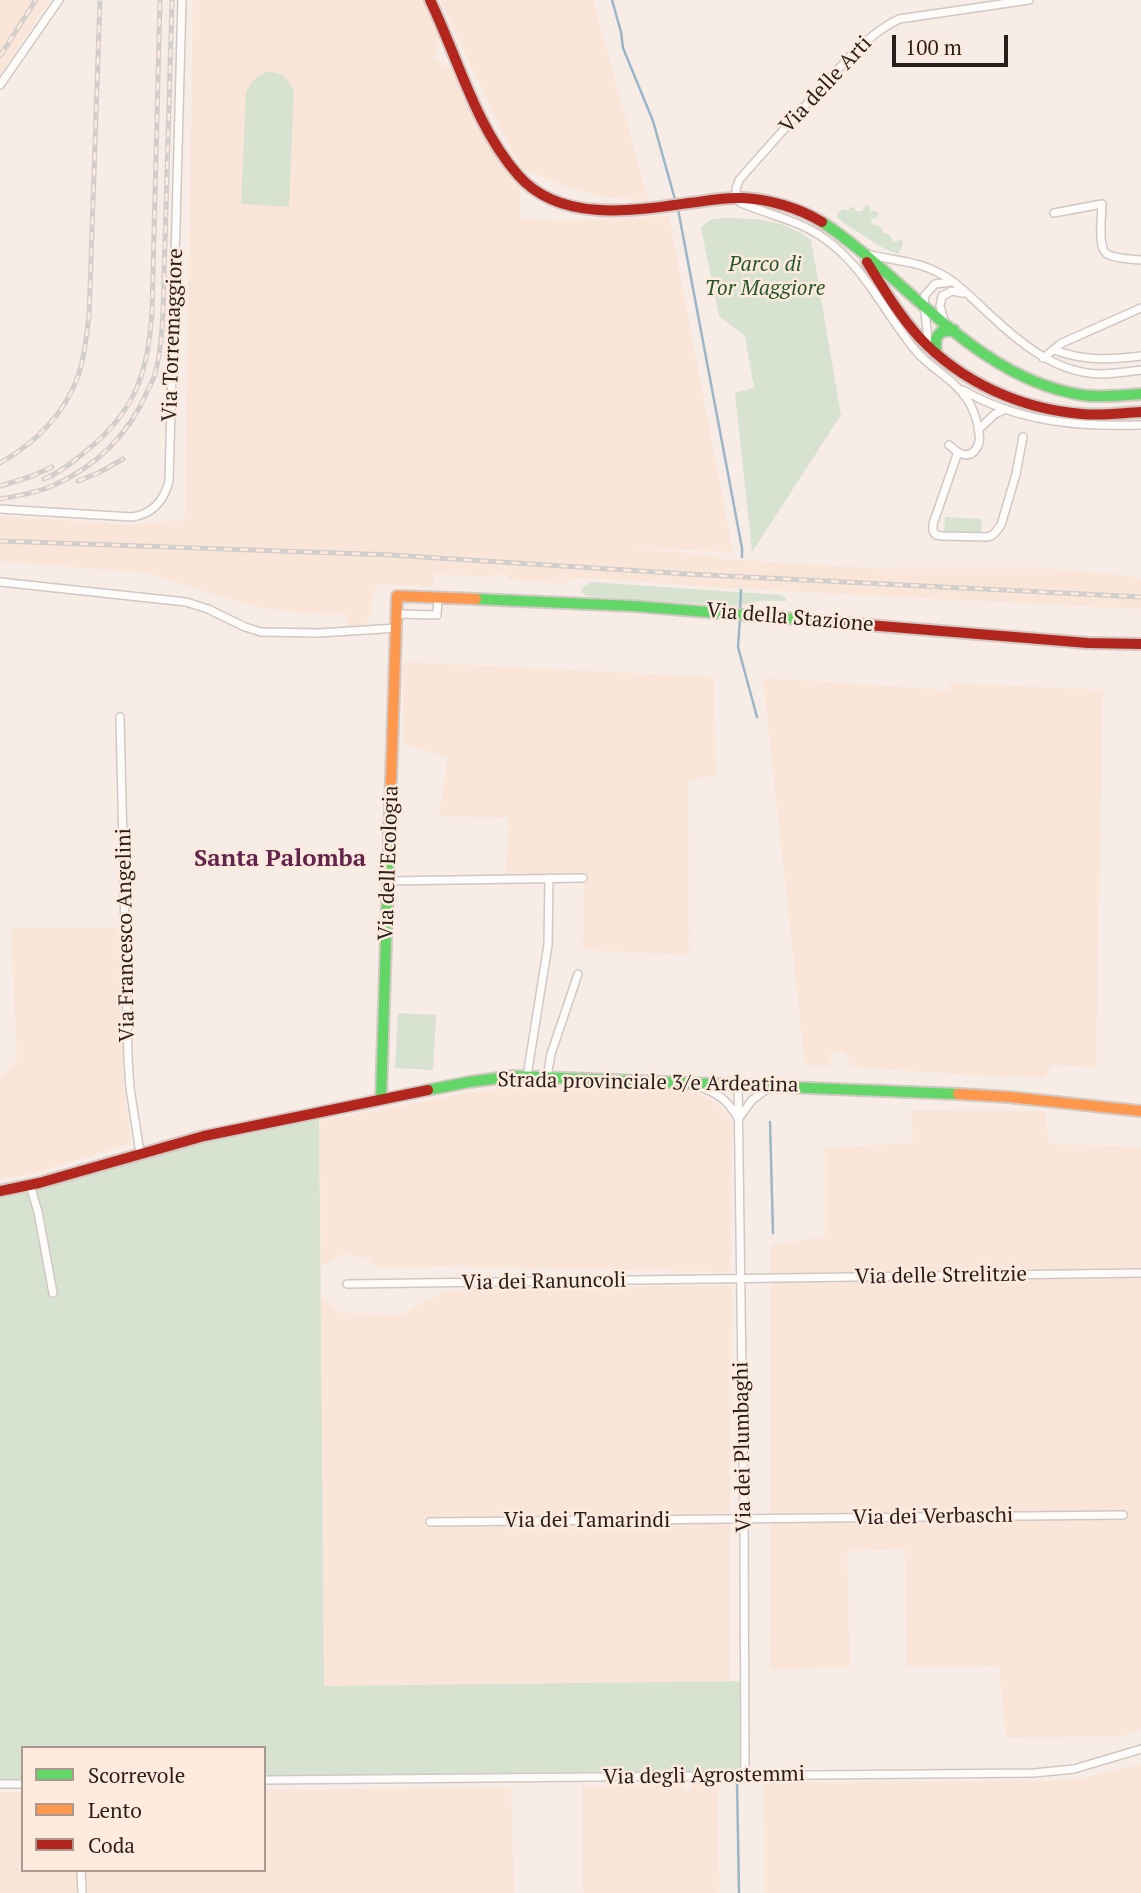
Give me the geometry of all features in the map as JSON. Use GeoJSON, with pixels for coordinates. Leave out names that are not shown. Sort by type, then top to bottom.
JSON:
{"type":"FeatureCollection","features":[{"type":"Feature","properties":{"kind":"street"},"geometry":{"type":"LineString","coordinates":[[0,85],[59,0]]}},
{"type":"Feature","properties":{"kind":"street","name":"Via Torremaggiore"},"geometry":{"type":"LineString","coordinates":[[0,509],[135,517],[154,508],[164,497],[168,487],[182,0]]}},
{"type":"Feature","properties":{"kind":"street"},"geometry":{"type":"LineString","coordinates":[[430,0],[490,135],[528,186],[557,202],[579,209],[663,208],[737,198],[786,207],[814,217],[843,237],[954,330],[1006,368],[1039,383],[1083,395],[1141,394]]}},
{"type":"Feature","properties":{"kind":"street","name":"Via delle Arti"},"geometry":{"type":"LineString","coordinates":[[737,198],[735,188],[749,169],[850,57],[885,26],[899,19],[1029,0]]}},
{"type":"Feature","properties":{"kind":"street"},"geometry":{"type":"LineString","coordinates":[[737,198],[745,205],[802,225],[833,245],[860,272],[917,353],[956,386],[975,396],[1035,418],[1141,425]]}},
{"type":"Feature","properties":{"kind":"street"},"geometry":{"type":"LineString","coordinates":[[1054,213],[1102,204],[1102,249],[1111,255],[1141,260]]}},
{"type":"Feature","properties":{"kind":"street"},"geometry":{"type":"LineString","coordinates":[[862,253],[922,266],[938,273],[1043,358],[1055,364],[1085,372],[1141,370]]}},
{"type":"Feature","properties":{"kind":"street"},"geometry":{"type":"LineString","coordinates":[[862,253],[892,301],[932,350],[960,372],[981,384],[1016,400],[1073,419],[1141,412]]}},
{"type":"Feature","properties":{"kind":"street"},"geometry":{"type":"LineString","coordinates":[[932,350],[924,305],[925,295],[932,286],[952,282]]}},
{"type":"Feature","properties":{"kind":"street"},"geometry":{"type":"LineString","coordinates":[[944,321],[940,299],[944,294],[955,291],[972,298]]}},
{"type":"Feature","properties":{"kind":"street"},"geometry":{"type":"LineString","coordinates":[[1043,358],[1062,343],[1141,308]]}},
{"type":"Feature","properties":{"kind":"street"},"geometry":{"type":"LineString","coordinates":[[932,350],[938,334],[954,330]]}},
{"type":"Feature","properties":{"kind":"street"},"geometry":{"type":"LineString","coordinates":[[1054,350],[1093,360],[1141,356]]}},
{"type":"Feature","properties":{"kind":"street"},"geometry":{"type":"LineString","coordinates":[[975,396],[981,384]]}},
{"type":"Feature","properties":{"kind":"street"},"geometry":{"type":"LineString","coordinates":[[949,445],[963,455],[969,455],[979,441],[979,429],[968,401],[956,386]]}},
{"type":"Feature","properties":{"kind":"street"},"geometry":{"type":"LineString","coordinates":[[979,429],[995,414],[1008,409]]}},
{"type":"Feature","properties":{"kind":"street"},"geometry":{"type":"LineString","coordinates":[[958,452],[933,524],[933,531],[936,535],[943,536],[988,537],[994,534],[1001,524],[1023,437]]}},
{"type":"Feature","properties":{"kind":"street"},"geometry":{"type":"LineString","coordinates":[[0,582],[186,602],[261,632],[319,634],[397,628],[397,614],[437,615],[438,597]]}},
{"type":"Feature","properties":{"kind":"street","name":"Via della Stazione"},"geometry":{"type":"LineString","coordinates":[[397,614],[397,596],[438,597],[621,605],[1076,642],[1141,644]]}},
{"type":"Feature","properties":{"kind":"street","name":"Via dell'Ecologia"},"geometry":{"type":"LineString","coordinates":[[381,1099],[397,628]]}},
{"type":"Feature","properties":{"kind":"street","name":"Via Francesco Angelini"},"geometry":{"type":"LineString","coordinates":[[120,717],[128,1060],[141,1153]]}},
{"type":"Feature","properties":{"kind":"street"},"geometry":{"type":"LineString","coordinates":[[527,1076],[548,945],[549,878]]}},
{"type":"Feature","properties":{"kind":"street"},"geometry":{"type":"LineString","coordinates":[[388,881],[583,878]]}},
{"type":"Feature","properties":{"kind":"street"},"geometry":{"type":"LineString","coordinates":[[547,1077],[551,1054],[578,974]]}},
{"type":"Feature","properties":{"kind":"street","name":"Strada provinciale 3/e Ardeatina"},"geometry":{"type":"LineString","coordinates":[[0,1191],[204,1136],[469,1082],[527,1076],[1009,1097],[1141,1111]]}},
{"type":"Feature","properties":{"kind":"street"},"geometry":{"type":"LineString","coordinates":[[689,1082],[723,1098],[738,1118],[752,1100],[771,1086]]}},
{"type":"Feature","properties":{"kind":"street","name":"Via dei Plumbaghi"},"geometry":{"type":"LineString","coordinates":[[738,1085],[745,1775]]}},
{"type":"Feature","properties":{"kind":"street"},"geometry":{"type":"LineString","coordinates":[[30,1185],[38,1212],[52,1293]]}},
{"type":"Feature","properties":{"kind":"street","name":"Via delle Strelitzie"},"geometry":{"type":"LineString","coordinates":[[740,1279],[1141,1273]]}},
{"type":"Feature","properties":{"kind":"street","name":"Via dei Ranuncoli"},"geometry":{"type":"LineString","coordinates":[[347,1284],[740,1279]]}},
{"type":"Feature","properties":{"kind":"street","name":"Via dei Verbaschi"},"geometry":{"type":"LineString","coordinates":[[744,1520],[1123,1515]]}},
{"type":"Feature","properties":{"kind":"street","name":"Via dei Tamarindi"},"geometry":{"type":"LineString","coordinates":[[430,1522],[744,1520]]}},
{"type":"Feature","properties":{"kind":"street","name":"Via degli Agrostemmi"},"geometry":{"type":"LineString","coordinates":[[266,1780],[1034,1773],[1074,1769],[1141,1749]]}},
{"type":"Feature","properties":{"kind":"street"},"geometry":{"type":"LineString","coordinates":[[0,1784],[21,1784]]}},
{"type":"Feature","properties":{"kind":"street"},"geometry":{"type":"LineString","coordinates":[[82,1872],[82,1893]]}},
{"type":"Feature","properties":{"kind":"shaded area"},"geometry":{"type":"Polygon","coordinates":[[[0,0],[50,0],[0,75],[0,0]]]}},
{"type":"Feature","properties":{"kind":"shaded area"},"geometry":{"type":"Polygon","coordinates":[[[193,0],[426,0],[441,38],[433,59],[456,72],[495,156],[520,186],[520,219],[581,221],[669,216],[733,552],[624,547],[721,559],[886,569],[1052,569],[1128,576],[1141,579],[1141,609],[745,589],[587,578],[570,578],[569,583],[557,583],[508,579],[507,575],[495,574],[495,577],[434,574],[433,587],[377,584],[377,589],[373,589],[371,615],[367,624],[347,629],[348,615],[311,614],[256,607],[147,573],[0,561],[0,516],[130,525],[185,520],[193,0]]]}},
{"type":"Feature","properties":{"kind":"shaded area"},"geometry":{"type":"Polygon","coordinates":[[[440,0],[593,0],[649,203],[626,197],[610,198],[574,189],[525,170],[513,154],[440,0]]]}},
{"type":"Feature","properties":{"kind":"shaded area"},"geometry":{"type":"Polygon","coordinates":[[[403,662],[714,677],[716,775],[688,781],[689,955],[583,950],[584,874],[506,874],[509,818],[439,816],[448,757],[404,744],[403,662]]]}},
{"type":"Feature","properties":{"kind":"shaded area"},"geometry":{"type":"Polygon","coordinates":[[[763,678],[950,690],[950,683],[1103,690],[1096,1067],[1051,1065],[1045,1078],[969,1075],[852,1067],[845,1052],[831,1052],[831,1066],[805,1065],[763,678]]]}},
{"type":"Feature","properties":{"kind":"shaded area"},"geometry":{"type":"Polygon","coordinates":[[[11,928],[119,928],[124,1091],[131,1143],[32,1174],[0,1179],[0,1079],[17,1060],[11,928]]]}},
{"type":"Feature","properties":{"kind":"shaded area"},"geometry":{"type":"Polygon","coordinates":[[[543,1084],[692,1091],[724,1110],[732,1123],[731,1272],[438,1266],[376,1268],[367,1258],[344,1254],[321,1267],[320,1121],[474,1092],[543,1084]]]}},
{"type":"Feature","properties":{"kind":"shaded area"},"geometry":{"type":"Polygon","coordinates":[[[911,1110],[1045,1111],[1049,1144],[1141,1147],[1141,1729],[1123,1736],[1006,1738],[999,1666],[907,1667],[905,1549],[847,1551],[850,1667],[770,1669],[771,1245],[825,1237],[825,1148],[913,1143],[911,1110]]]}},
{"type":"Feature","properties":{"kind":"shaded area"},"geometry":{"type":"Polygon","coordinates":[[[732,1285],[729,1681],[324,1686],[321,1296],[341,1313],[403,1314],[444,1291],[732,1285]]]}},
{"type":"Feature","properties":{"kind":"shaded area"},"geometry":{"type":"Polygon","coordinates":[[[1141,1764],[1141,1893],[765,1893],[764,1783],[1076,1780],[1141,1764]]]}},
{"type":"Feature","properties":{"kind":"shaded area"},"geometry":{"type":"Polygon","coordinates":[[[694,1784],[718,1784],[719,1893],[583,1893],[582,1786],[681,1785],[683,1790],[692,1790],[694,1784]]]}},
{"type":"Feature","properties":{"kind":"shaded area"},"geometry":{"type":"Polygon","coordinates":[[[511,1788],[514,1893],[0,1893],[0,1792],[21,1792],[21,1872],[266,1872],[266,1790],[511,1788]]]}},
{"type":"Feature","properties":{"kind":"green space"},"geometry":{"type":"Polygon","coordinates":[[[266,72],[284,76],[294,92],[289,207],[241,204],[246,92],[254,80],[266,72]]]}},
{"type":"Feature","properties":{"kind":"green space"},"geometry":{"type":"Polygon","coordinates":[[[866,205],[870,206],[870,214],[872,211],[879,213],[877,218],[871,219],[872,225],[880,227],[882,233],[888,234],[894,243],[901,239],[903,244],[898,254],[883,248],[837,217],[843,209],[848,210],[850,207],[862,211],[866,205]]]}},
{"type":"Feature","properties":{"kind":"green space","name":"Parco di Tor Maggiore"},"geometry":{"type":"Polygon","coordinates":[[[722,218],[779,224],[790,227],[811,240],[841,415],[752,552],[735,393],[754,388],[745,336],[719,316],[701,228],[710,220],[722,218]]]}},
{"type":"Feature","properties":{"kind":"green space"},"geometry":{"type":"Polygon","coordinates":[[[945,517],[982,519],[981,535],[944,532],[945,517]]]}},
{"type":"Feature","properties":{"kind":"green space"},"geometry":{"type":"Polygon","coordinates":[[[591,582],[781,595],[787,598],[786,601],[760,601],[735,606],[586,596],[581,591],[591,582]]]}},
{"type":"Feature","properties":{"kind":"green space"},"geometry":{"type":"Polygon","coordinates":[[[398,1013],[436,1015],[433,1070],[395,1068],[398,1013]]]}},
{"type":"Feature","properties":{"kind":"green space"},"geometry":{"type":"Polygon","coordinates":[[[319,1112],[324,1686],[745,1681],[745,1775],[266,1780],[266,1746],[21,1746],[21,1784],[0,1784],[0,1191],[319,1112]]]}},
{"type":"Feature","properties":{"kind":"waterway"},"geometry":{"type":"LineString","coordinates":[[612,0],[623,48],[653,121],[676,203]]}},
{"type":"Feature","properties":{"kind":"waterway"},"geometry":{"type":"LineString","coordinates":[[678,209],[742,557]]}},
{"type":"Feature","properties":{"kind":"waterway"},"geometry":{"type":"LineString","coordinates":[[740,611],[741,590]]}},
{"type":"Feature","properties":{"kind":"waterway"},"geometry":{"type":"LineString","coordinates":[[740,618],[738,647],[757,717]]}},
{"type":"Feature","properties":{"kind":"waterway"},"geometry":{"type":"LineString","coordinates":[[770,1122],[773,1233]]}},
{"type":"Feature","properties":{"kind":"waterway"},"geometry":{"type":"LineString","coordinates":[[737,1781],[739,1893]]}},
{"type":"Feature","properties":{"kind":"railway"},"geometry":{"type":"LineString","coordinates":[[0,56],[36,0]]}},
{"type":"Feature","properties":{"kind":"railway"},"geometry":{"type":"LineString","coordinates":[[0,463],[25,447],[57,415],[72,390],[82,362],[89,317],[100,0]]}},
{"type":"Feature","properties":{"kind":"railway"},"geometry":{"type":"LineString","coordinates":[[44,479],[72,463],[113,425],[134,393],[147,356],[152,312],[160,0]]}},
{"type":"Feature","properties":{"kind":"railway"},"geometry":{"type":"LineString","coordinates":[[0,499],[52,486],[97,459],[131,421],[155,375],[163,312],[172,0]]}},
{"type":"Feature","properties":{"kind":"railway"},"geometry":{"type":"LineString","coordinates":[[78,481],[123,459]]}},
{"type":"Feature","properties":{"kind":"railway"},"geometry":{"type":"LineString","coordinates":[[0,486],[52,467]]}},
{"type":"Feature","properties":{"kind":"railway"},"geometry":{"type":"LineString","coordinates":[[0,541],[392,555],[687,574],[1141,597]]}},
{"type":"Feature","properties":{"kind":"traffic: fast"},"geometry":{"type":"LineString","coordinates":[[822,222],[853,245],[944,324],[1008,369],[1044,385],[1082,395],[1141,394]]}},
{"type":"Feature","properties":{"kind":"traffic: fast"},"geometry":{"type":"LineString","coordinates":[[936,353],[936,338],[941,332],[954,330]]}},
{"type":"Feature","properties":{"kind":"traffic: fast"},"geometry":{"type":"LineString","coordinates":[[476,599],[633,606],[831,622]]}},
{"type":"Feature","properties":{"kind":"traffic: fast"},"geometry":{"type":"LineString","coordinates":[[381,1099],[390,812]]}},
{"type":"Feature","properties":{"kind":"traffic: fast"},"geometry":{"type":"LineString","coordinates":[[428,1090],[514,1076],[958,1094]]}},
{"type":"Feature","properties":{"kind":"traffic: slow"},"geometry":{"type":"LineString","coordinates":[[390,812],[397,596],[476,599]]}},
{"type":"Feature","properties":{"kind":"traffic: slow"},"geometry":{"type":"LineString","coordinates":[[958,1094],[1141,1111]]}},
{"type":"Feature","properties":{"kind":"traffic: jam"},"geometry":{"type":"LineString","coordinates":[[430,0],[468,91],[490,135],[518,175],[535,190],[555,201],[598,210],[645,209],[729,198],[752,199],[773,202],[822,222]]}},
{"type":"Feature","properties":{"kind":"traffic: jam"},"geometry":{"type":"LineString","coordinates":[[867,262],[919,337],[973,380],[1015,399],[1059,411],[1096,415],[1141,412]]}},
{"type":"Feature","properties":{"kind":"traffic: jam"},"geometry":{"type":"LineString","coordinates":[[831,622],[1088,643],[1141,644]]}},
{"type":"Feature","properties":{"kind":"traffic: jam"},"geometry":{"type":"LineString","coordinates":[[0,1191],[39,1183],[204,1136],[428,1090]]}},
{"type":"Feature","properties":{"kind":"district","name":"Santa Palomba"},"geometry":{"type":"Point","coordinates":[280,859]}}]}
